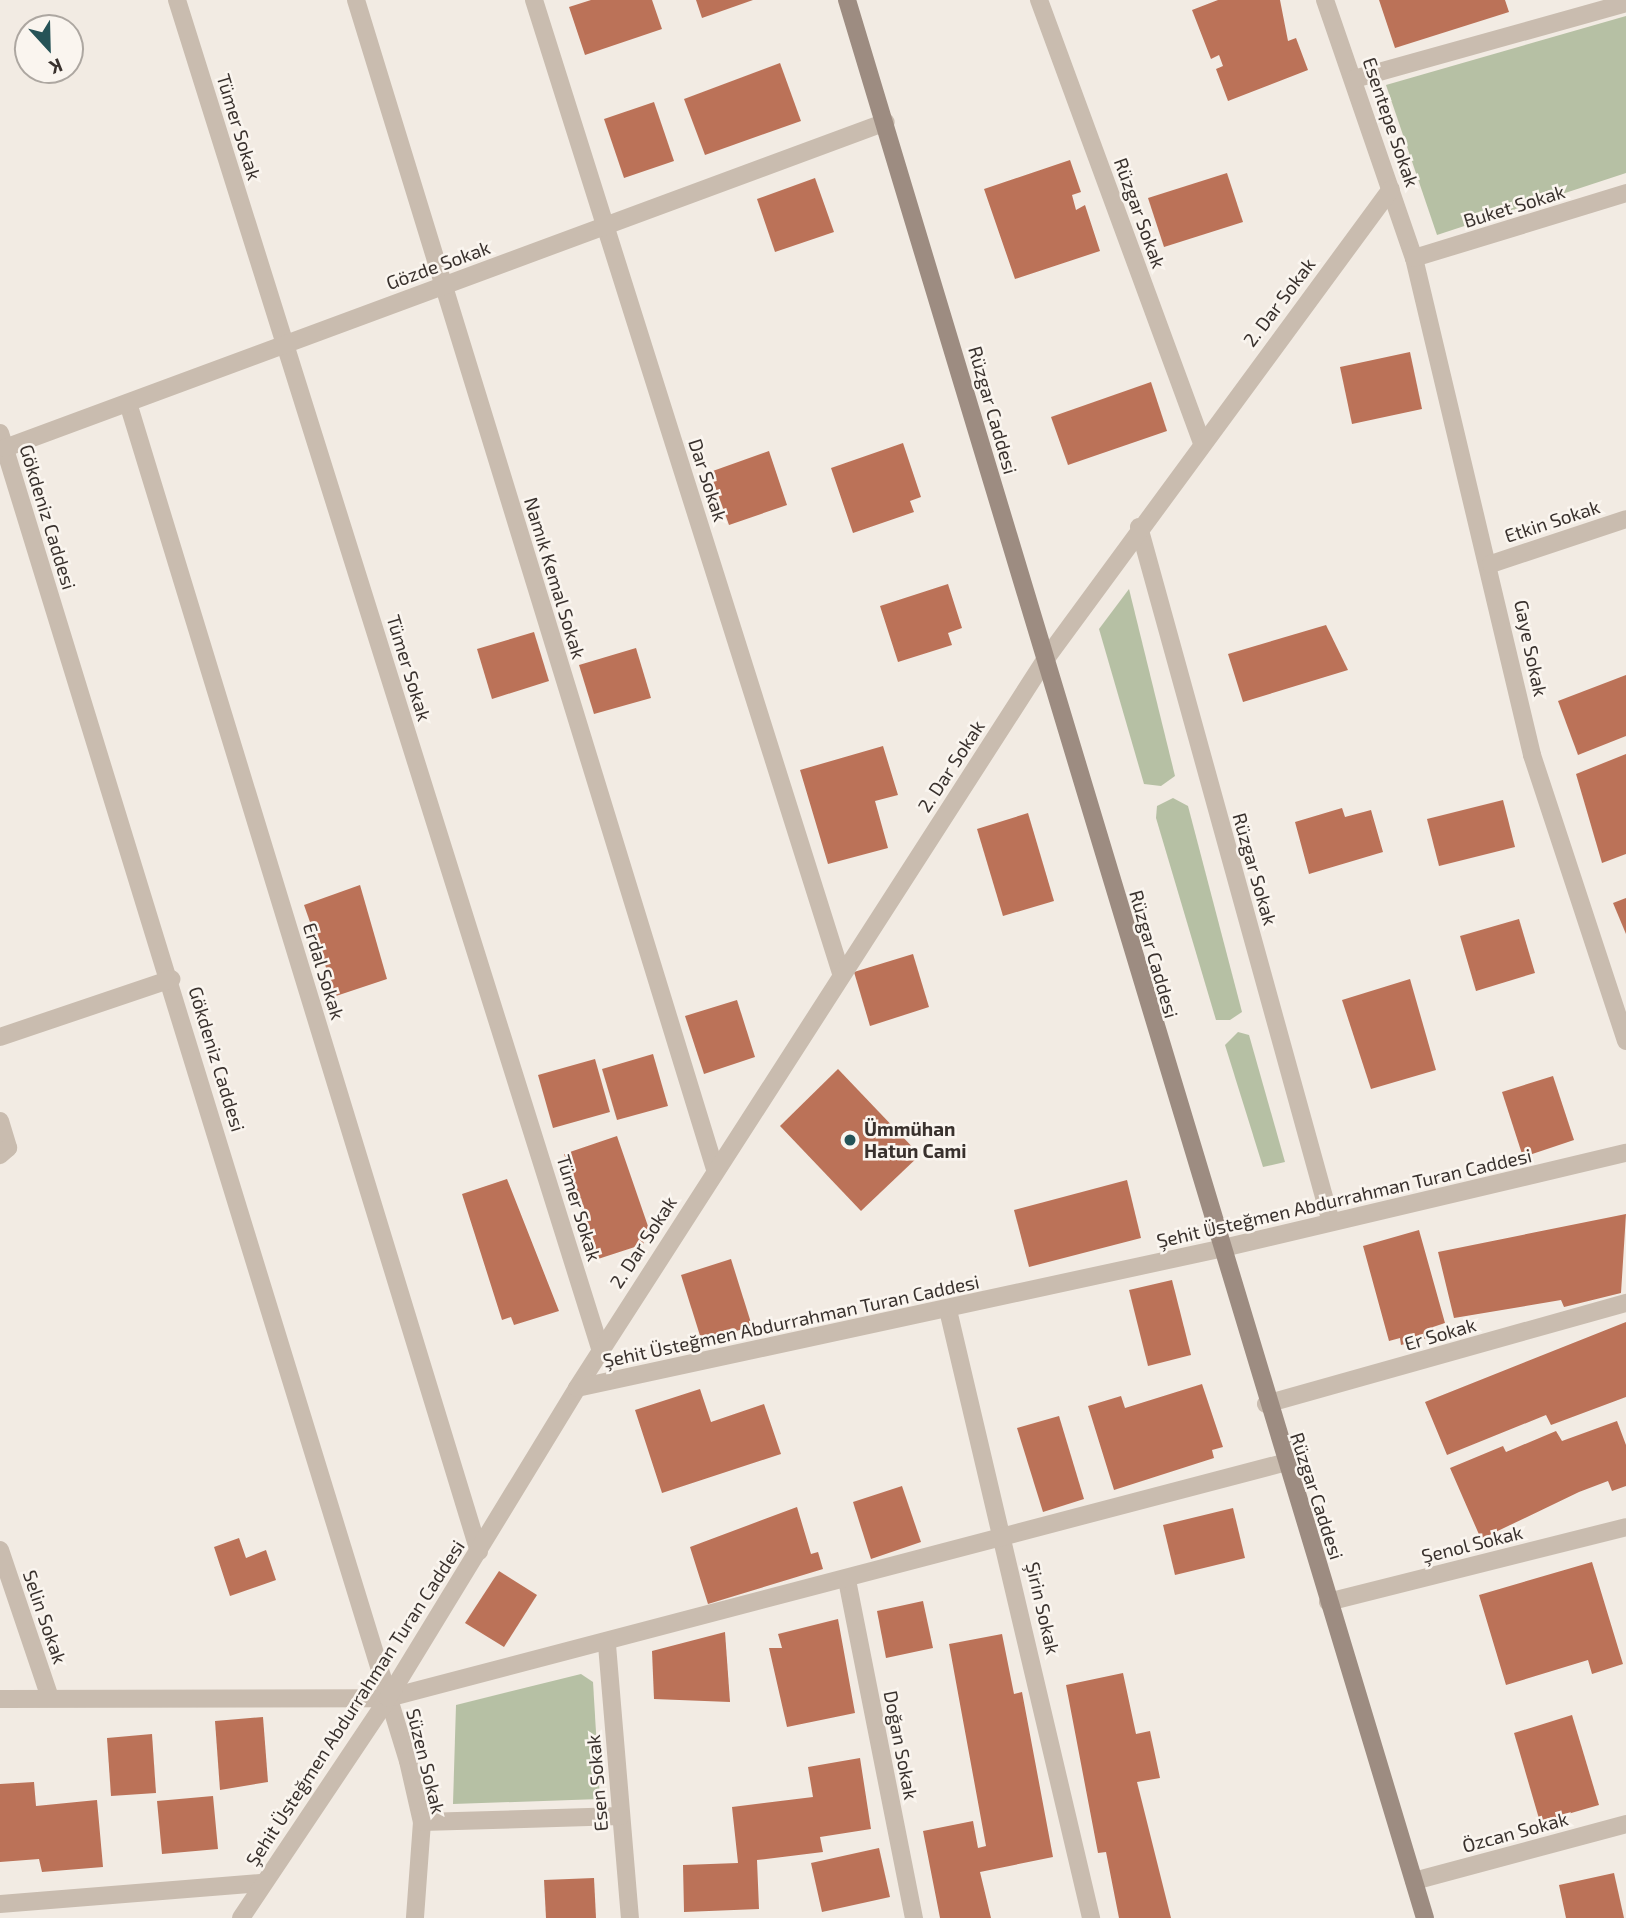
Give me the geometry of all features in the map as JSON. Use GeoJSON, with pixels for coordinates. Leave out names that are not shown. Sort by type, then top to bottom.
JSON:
{"type":"FeatureCollection","features":[{"type":"Feature","properties":{"kind":"main road","name":"Rüzgar Caddesi"},"geometry":{"type":"LineString","coordinates":[[847,0],[886,122],[1283,1463],[1425,1918]]}},
{"type":"Feature","properties":{"kind":"street","name":"Tümer Sokak"},"geometry":{"type":"LineString","coordinates":[[177,0],[600,1348]]}},
{"type":"Feature","properties":{"kind":"street","name":"Namık Kemal Sokak"},"geometry":{"type":"LineString","coordinates":[[356,0],[715,1169]]}},
{"type":"Feature","properties":{"kind":"street","name":"Dar Sokak"},"geometry":{"type":"LineString","coordinates":[[534,0],[841,973]]}},
{"type":"Feature","properties":{"kind":"street","name":"Rüzgar Sokak"},"geometry":{"type":"LineString","coordinates":[[1039,0],[1201,441]]}},
{"type":"Feature","properties":{"kind":"street","name":"Esentepe Sokak"},"geometry":{"type":"LineString","coordinates":[[1325,0],[1414,258]]}},
{"type":"Feature","properties":{"kind":"street"},"geometry":{"type":"LineString","coordinates":[[1354,79],[1626,2]]}},
{"type":"Feature","properties":{"kind":"street","name":"Gözde Sokak"},"geometry":{"type":"LineString","coordinates":[[2,441],[128,403],[886,122]]}},
{"type":"Feature","properties":{"kind":"street","name":"2. Dar Sokak"},"geometry":{"type":"LineString","coordinates":[[577,1388],[841,973],[1045,660],[1201,441],[1391,189]]}},
{"type":"Feature","properties":{"kind":"street","name":"Buket Sokak"},"geometry":{"type":"LineString","coordinates":[[1414,258],[1626,193]]}},
{"type":"Feature","properties":{"kind":"street","name":"Gaye Sokak"},"geometry":{"type":"LineString","coordinates":[[1414,258],[1491,564],[1532,755],[1626,1041]]}},
{"type":"Feature","properties":{"kind":"street","name":"Erdal Sokak"},"geometry":{"type":"LineString","coordinates":[[128,403],[479,1552]]}},
{"type":"Feature","properties":{"kind":"street","name":"Gökdeniz Caddesi"},"geometry":{"type":"LineString","coordinates":[[2,441],[171,979],[388,1698]]}},
{"type":"Feature","properties":{"kind":"street","name":"Etkin Sokak"},"geometry":{"type":"LineString","coordinates":[[1491,564],[1626,519]]}},
{"type":"Feature","properties":{"kind":"street","name":"Rüzgar Sokak"},"geometry":{"type":"LineString","coordinates":[[1139,527],[1331,1222]]}},
{"type":"Feature","properties":{"kind":"street"},"geometry":{"type":"LineString","coordinates":[[0,1037],[171,979]]}},
{"type":"Feature","properties":{"kind":"street"},"geometry":{"type":"LineString","coordinates":[[0,1121],[8,1148],[0,1155]]}},
{"type":"Feature","properties":{"kind":"street","name":"Şehit Üsteğmen Abdurrahman Turan Caddesi"},"geometry":{"type":"LineString","coordinates":[[241,1918],[388,1698],[577,1388],[948,1310],[1626,1153]]}},
{"type":"Feature","properties":{"kind":"street","name":"Er Sokak"},"geometry":{"type":"LineString","coordinates":[[1266,1404],[1626,1303]]}},
{"type":"Feature","properties":{"kind":"street","name":"Şirin Sokak"},"geometry":{"type":"LineString","coordinates":[[948,1310],[1006,1538],[1091,1918]]}},
{"type":"Feature","properties":{"kind":"street"},"geometry":{"type":"LineString","coordinates":[[0,1699],[388,1698],[607,1645],[1283,1463]]}},
{"type":"Feature","properties":{"kind":"street","name":"Şenol Sokak"},"geometry":{"type":"LineString","coordinates":[[1328,1602],[1626,1527]]}},
{"type":"Feature","properties":{"kind":"street","name":"Selin Sokak"},"geometry":{"type":"LineString","coordinates":[[0,1550],[50,1698]]}},
{"type":"Feature","properties":{"kind":"street","name":"Doğan Sokak"},"geometry":{"type":"LineString","coordinates":[[847,1580],[914,1918]]}},
{"type":"Feature","properties":{"kind":"street","name":"Esen Sokak"},"geometry":{"type":"LineString","coordinates":[[607,1645],[630,1918]]}},
{"type":"Feature","properties":{"kind":"street","name":"Süzen Sokak"},"geometry":{"type":"LineString","coordinates":[[388,1698],[422,1822],[415,1918]]}},
{"type":"Feature","properties":{"kind":"street"},"geometry":{"type":"LineString","coordinates":[[422,1822],[621,1816]]}},
{"type":"Feature","properties":{"kind":"street","name":"Özcan Sokak"},"geometry":{"type":"LineString","coordinates":[[1414,1881],[1626,1825]]}},
{"type":"Feature","properties":{"kind":"street"},"geometry":{"type":"LineString","coordinates":[[0,1903],[263,1883]]}},
{"type":"Feature","properties":{"kind":"green space"},"geometry":{"type":"Polygon","coordinates":[[[1626,16],[1626,173],[1437,235],[1386,85],[1626,16]]]}},
{"type":"Feature","properties":{"kind":"green space"},"geometry":{"type":"Polygon","coordinates":[[[1129,589],[1175,776],[1161,786],[1144,784],[1099,629],[1129,589]]]}},
{"type":"Feature","properties":{"kind":"green space"},"geometry":{"type":"Polygon","coordinates":[[[1173,798],[1188,806],[1242,1012],[1230,1020],[1216,1020],[1156,818],[1157,806],[1173,798]]]}},
{"type":"Feature","properties":{"kind":"green space"},"geometry":{"type":"Polygon","coordinates":[[[1238,1032],[1249,1035],[1285,1162],[1263,1167],[1225,1045],[1238,1032]]]}},
{"type":"Feature","properties":{"kind":"green space"},"geometry":{"type":"Polygon","coordinates":[[[581,1674],[593,1682],[600,1799],[453,1804],[456,1705],[581,1674]]]}},
{"type":"Feature","properties":{"kind":"building"},"geometry":{"type":"Polygon","coordinates":[[[591,0],[652,0],[662,29],[585,55],[569,7],[591,0]]]}},
{"type":"Feature","properties":{"kind":"building"},"geometry":{"type":"Polygon","coordinates":[[[696,0],[753,0],[702,18],[696,0]]]}},
{"type":"Feature","properties":{"kind":"building"},"geometry":{"type":"Polygon","coordinates":[[[1218,0],[1280,0],[1288,41],[1296,38],[1308,70],[1228,101],[1216,69],[1223,66],[1219,55],[1211,59],[1192,10],[1218,0]]]}},
{"type":"Feature","properties":{"kind":"building"},"geometry":{"type":"Polygon","coordinates":[[[1379,0],[1505,0],[1509,12],[1395,48],[1379,0]]]}},
{"type":"Feature","properties":{"kind":"building"},"geometry":{"type":"Polygon","coordinates":[[[780,63],[801,121],[705,155],[684,99],[780,63]]]}},
{"type":"Feature","properties":{"kind":"building"},"geometry":{"type":"Polygon","coordinates":[[[654,102],[674,161],[624,178],[604,119],[654,102]]]}},
{"type":"Feature","properties":{"kind":"building"},"geometry":{"type":"Polygon","coordinates":[[[1070,160],[1081,192],[1072,195],[1076,210],[1085,205],[1100,251],[1015,279],[984,189],[1070,160]]]}},
{"type":"Feature","properties":{"kind":"building"},"geometry":{"type":"Polygon","coordinates":[[[1227,173],[1243,222],[1164,247],[1148,198],[1227,173]]]}},
{"type":"Feature","properties":{"kind":"building"},"geometry":{"type":"Polygon","coordinates":[[[815,178],[834,232],[775,252],[757,199],[815,178]]]}},
{"type":"Feature","properties":{"kind":"building"},"geometry":{"type":"Polygon","coordinates":[[[1410,352],[1422,409],[1352,424],[1340,367],[1410,352]]]}},
{"type":"Feature","properties":{"kind":"building"},"geometry":{"type":"Polygon","coordinates":[[[1151,382],[1167,431],[1068,465],[1051,417],[1151,382]]]}},
{"type":"Feature","properties":{"kind":"building"},"geometry":{"type":"Polygon","coordinates":[[[903,443],[921,497],[910,501],[914,512],[853,533],[831,468],[903,443]]]}},
{"type":"Feature","properties":{"kind":"building"},"geometry":{"type":"Polygon","coordinates":[[[769,451],[787,505],[729,525],[710,472],[769,451]]]}},
{"type":"Feature","properties":{"kind":"building"},"geometry":{"type":"Polygon","coordinates":[[[948,584],[962,628],[948,633],[952,645],[898,662],[880,606],[948,584]]]}},
{"type":"Feature","properties":{"kind":"building"},"geometry":{"type":"Polygon","coordinates":[[[1326,625],[1348,670],[1243,702],[1228,654],[1326,625]]]}},
{"type":"Feature","properties":{"kind":"building"},"geometry":{"type":"Polygon","coordinates":[[[534,632],[549,681],[492,699],[477,649],[534,632]]]}},
{"type":"Feature","properties":{"kind":"building"},"geometry":{"type":"Polygon","coordinates":[[[636,648],[651,698],[594,714],[579,665],[636,648]]]}},
{"type":"Feature","properties":{"kind":"building"},"geometry":{"type":"Polygon","coordinates":[[[1626,675],[1626,736],[1578,755],[1558,701],[1626,675]]]}},
{"type":"Feature","properties":{"kind":"building"},"geometry":{"type":"Polygon","coordinates":[[[883,746],[898,795],[875,801],[888,848],[828,864],[800,770],[883,746]]]}},
{"type":"Feature","properties":{"kind":"building"},"geometry":{"type":"Polygon","coordinates":[[[1626,754],[1626,854],[1602,863],[1576,774],[1626,754]]]}},
{"type":"Feature","properties":{"kind":"building"},"geometry":{"type":"Polygon","coordinates":[[[1503,800],[1515,847],[1439,866],[1427,819],[1503,800]]]}},
{"type":"Feature","properties":{"kind":"building"},"geometry":{"type":"Polygon","coordinates":[[[1342,808],[1345,817],[1371,810],[1383,852],[1309,874],[1295,822],[1342,808]]]}},
{"type":"Feature","properties":{"kind":"building"},"geometry":{"type":"Polygon","coordinates":[[[1028,813],[1054,901],[1003,916],[977,829],[1028,813]]]}},
{"type":"Feature","properties":{"kind":"building"},"geometry":{"type":"Polygon","coordinates":[[[360,885],[387,979],[336,996],[304,905],[360,885]]]}},
{"type":"Feature","properties":{"kind":"building"},"geometry":{"type":"Polygon","coordinates":[[[1626,898],[1626,934],[1613,903],[1626,898]]]}},
{"type":"Feature","properties":{"kind":"building"},"geometry":{"type":"Polygon","coordinates":[[[1519,919],[1535,973],[1476,991],[1460,936],[1519,919]]]}},
{"type":"Feature","properties":{"kind":"building"},"geometry":{"type":"Polygon","coordinates":[[[913,954],[929,1007],[870,1026],[854,972],[913,954]]]}},
{"type":"Feature","properties":{"kind":"building"},"geometry":{"type":"Polygon","coordinates":[[[1410,979],[1436,1070],[1371,1089],[1342,1000],[1410,979]]]}},
{"type":"Feature","properties":{"kind":"building"},"geometry":{"type":"Polygon","coordinates":[[[737,1000],[755,1057],[704,1074],[685,1016],[737,1000]]]}},
{"type":"Feature","properties":{"kind":"building"},"geometry":{"type":"Polygon","coordinates":[[[653,1054],[668,1106],[617,1120],[602,1069],[653,1054]]]}},
{"type":"Feature","properties":{"kind":"building"},"geometry":{"type":"Polygon","coordinates":[[[595,1059],[610,1112],[553,1128],[538,1075],[595,1059]]]}},
{"type":"Feature","properties":{"kind":"building","name":"Ümmühan Hatun Cami"},"geometry":{"type":"Polygon","coordinates":[[[838,1069],[920,1155],[861,1211],[780,1126],[838,1069]]]}},
{"type":"Feature","properties":{"kind":"building"},"geometry":{"type":"Polygon","coordinates":[[[1553,1076],[1574,1140],[1523,1157],[1502,1092],[1553,1076]]]}},
{"type":"Feature","properties":{"kind":"building"},"geometry":{"type":"Polygon","coordinates":[[[617,1136],[650,1232],[641,1235],[644,1244],[598,1259],[564,1154],[617,1136]]]}},
{"type":"Feature","properties":{"kind":"building"},"geometry":{"type":"Polygon","coordinates":[[[507,1179],[559,1311],[514,1325],[511,1317],[502,1320],[462,1194],[507,1179]]]}},
{"type":"Feature","properties":{"kind":"building"},"geometry":{"type":"Polygon","coordinates":[[[1127,1180],[1141,1238],[1029,1267],[1014,1210],[1127,1180]]]}},
{"type":"Feature","properties":{"kind":"building"},"geometry":{"type":"Polygon","coordinates":[[[1626,1214],[1621,1293],[1564,1307],[1561,1300],[1454,1318],[1438,1252],[1626,1214]]]}},
{"type":"Feature","properties":{"kind":"building"},"geometry":{"type":"Polygon","coordinates":[[[1419,1230],[1445,1323],[1433,1327],[1435,1336],[1401,1345],[1400,1338],[1389,1341],[1363,1246],[1419,1230]]]}},
{"type":"Feature","properties":{"kind":"building"},"geometry":{"type":"Polygon","coordinates":[[[731,1259],[752,1326],[702,1342],[681,1275],[731,1259]]]}},
{"type":"Feature","properties":{"kind":"building"},"geometry":{"type":"Polygon","coordinates":[[[1172,1280],[1191,1355],[1148,1366],[1129,1290],[1172,1280]]]}},
{"type":"Feature","properties":{"kind":"building"},"geometry":{"type":"Polygon","coordinates":[[[1626,1322],[1626,1397],[1551,1425],[1546,1415],[1447,1455],[1425,1402],[1626,1322]]]}},
{"type":"Feature","properties":{"kind":"building"},"geometry":{"type":"Polygon","coordinates":[[[1202,1384],[1223,1447],[1212,1450],[1214,1458],[1114,1490],[1088,1406],[1121,1396],[1125,1408],[1202,1384]]]}},
{"type":"Feature","properties":{"kind":"building"},"geometry":{"type":"Polygon","coordinates":[[[700,1389],[711,1422],[764,1404],[781,1454],[662,1493],[635,1410],[700,1389]]]}},
{"type":"Feature","properties":{"kind":"building"},"geometry":{"type":"Polygon","coordinates":[[[1059,1416],[1084,1499],[1043,1512],[1017,1428],[1059,1416]]]}},
{"type":"Feature","properties":{"kind":"building"},"geometry":{"type":"Polygon","coordinates":[[[1617,1421],[1626,1445],[1626,1486],[1612,1491],[1608,1481],[1481,1539],[1450,1468],[1503,1446],[1506,1452],[1556,1431],[1562,1441],[1617,1421]]]}},
{"type":"Feature","properties":{"kind":"building"},"geometry":{"type":"Polygon","coordinates":[[[902,1486],[921,1542],[871,1559],[853,1502],[902,1486]]]}},
{"type":"Feature","properties":{"kind":"building"},"geometry":{"type":"Polygon","coordinates":[[[797,1507],[811,1554],[818,1552],[823,1569],[708,1604],[690,1547],[797,1507]]]}},
{"type":"Feature","properties":{"kind":"building"},"geometry":{"type":"Polygon","coordinates":[[[1233,1508],[1245,1558],[1175,1575],[1163,1525],[1233,1508]]]}},
{"type":"Feature","properties":{"kind":"building"},"geometry":{"type":"Polygon","coordinates":[[[239,1538],[246,1558],[266,1550],[276,1580],[230,1596],[214,1547],[239,1538]]]}},
{"type":"Feature","properties":{"kind":"building"},"geometry":{"type":"Polygon","coordinates":[[[1592,1562],[1623,1664],[1592,1674],[1588,1660],[1506,1685],[1479,1595],[1592,1562]]]}},
{"type":"Feature","properties":{"kind":"building"},"geometry":{"type":"Polygon","coordinates":[[[499,1571],[537,1595],[504,1647],[465,1623],[499,1571]]]}},
{"type":"Feature","properties":{"kind":"building"},"geometry":{"type":"Polygon","coordinates":[[[923,1601],[933,1648],[886,1658],[877,1611],[923,1601]]]}},
{"type":"Feature","properties":{"kind":"building"},"geometry":{"type":"Polygon","coordinates":[[[838,1619],[855,1713],[787,1727],[769,1648],[782,1648],[778,1634],[838,1619]]]}},
{"type":"Feature","properties":{"kind":"building"},"geometry":{"type":"Polygon","coordinates":[[[725,1632],[730,1702],[654,1699],[652,1651],[725,1632]]]}},
{"type":"Feature","properties":{"kind":"building"},"geometry":{"type":"Polygon","coordinates":[[[1002,1634],[1014,1694],[1022,1692],[1053,1857],[980,1872],[991,1918],[940,1918],[923,1831],[973,1821],[978,1848],[986,1846],[949,1644],[1002,1634]]]}},
{"type":"Feature","properties":{"kind":"building"},"geometry":{"type":"Polygon","coordinates":[[[1123,1673],[1136,1734],[1150,1731],[1160,1778],[1137,1782],[1171,1918],[1119,1918],[1106,1852],[1098,1853],[1066,1685],[1123,1673]]]}},
{"type":"Feature","properties":{"kind":"building"},"geometry":{"type":"Polygon","coordinates":[[[1572,1715],[1599,1805],[1540,1822],[1514,1733],[1572,1715]]]}},
{"type":"Feature","properties":{"kind":"building"},"geometry":{"type":"Polygon","coordinates":[[[263,1717],[268,1782],[220,1790],[215,1721],[263,1717]]]}},
{"type":"Feature","properties":{"kind":"building"},"geometry":{"type":"Polygon","coordinates":[[[152,1734],[156,1793],[111,1796],[107,1738],[152,1734]]]}},
{"type":"Feature","properties":{"kind":"building"},"geometry":{"type":"Polygon","coordinates":[[[860,1758],[871,1829],[820,1837],[823,1852],[757,1860],[759,1909],[684,1912],[683,1865],[738,1863],[732,1807],[813,1797],[808,1767],[860,1758]]]}},
{"type":"Feature","properties":{"kind":"building"},"geometry":{"type":"Polygon","coordinates":[[[34,1782],[36,1806],[97,1800],[103,1867],[42,1872],[39,1859],[0,1862],[0,1784],[34,1782]]]}},
{"type":"Feature","properties":{"kind":"building"},"geometry":{"type":"Polygon","coordinates":[[[213,1796],[218,1849],[162,1854],[157,1801],[213,1796]]]}},
{"type":"Feature","properties":{"kind":"building"},"geometry":{"type":"Polygon","coordinates":[[[879,1848],[890,1897],[822,1912],[811,1863],[879,1848]]]}},
{"type":"Feature","properties":{"kind":"building"},"geometry":{"type":"Polygon","coordinates":[[[1614,1873],[1624,1918],[1566,1918],[1559,1885],[1614,1873]]]}},
{"type":"Feature","properties":{"kind":"building"},"geometry":{"type":"Polygon","coordinates":[[[594,1878],[596,1918],[546,1918],[544,1880],[594,1878]]]}},
{"type":"Feature","properties":{"kind":"place","name":"Ümmühan Hatun Cami"},"geometry":{"type":"Point","coordinates":[850,1140]}}]}
